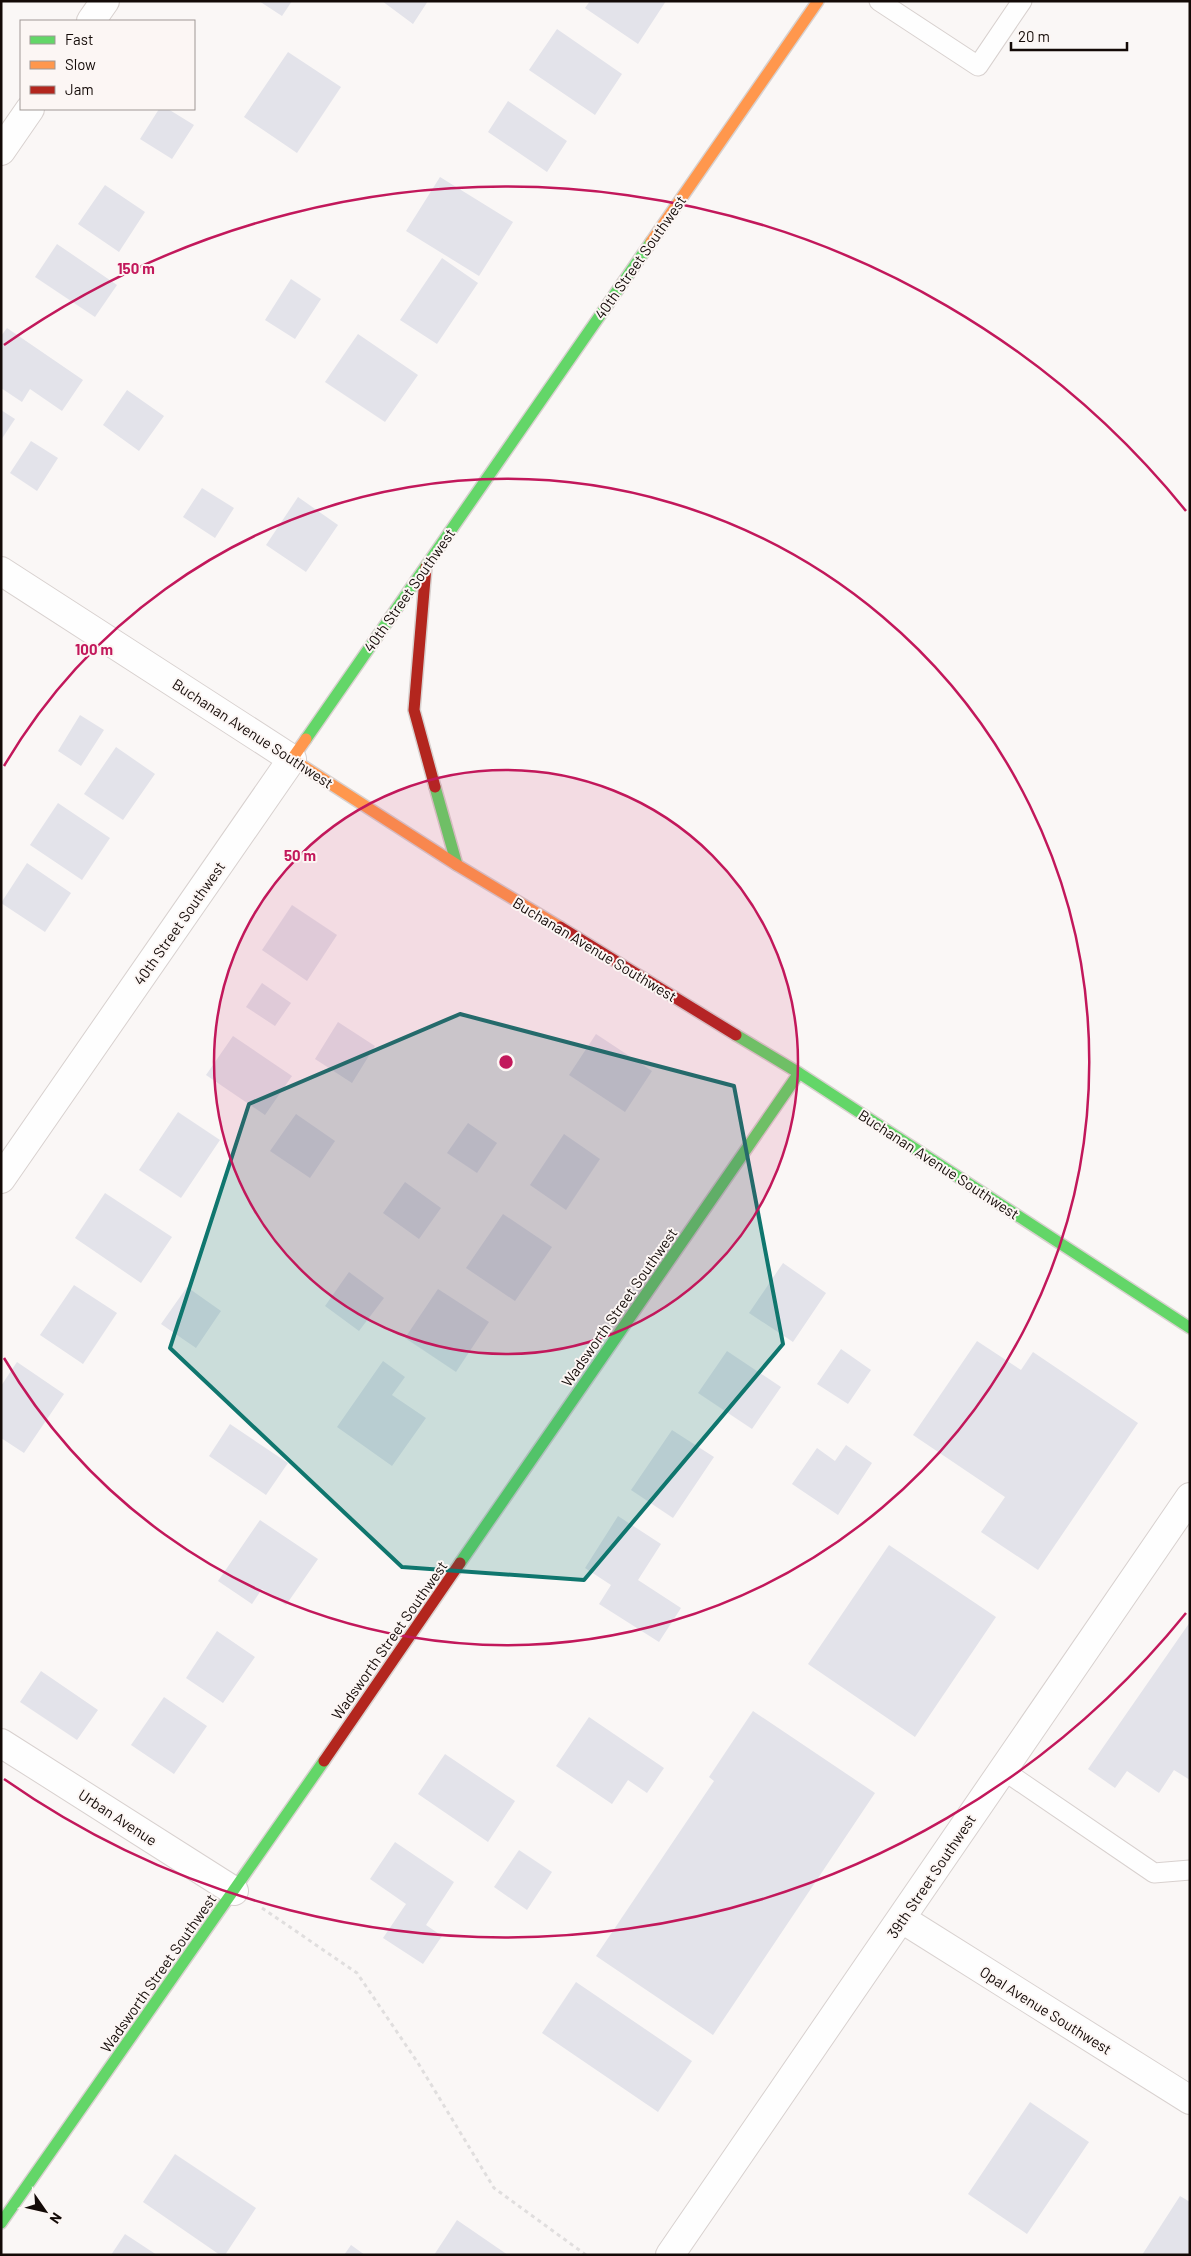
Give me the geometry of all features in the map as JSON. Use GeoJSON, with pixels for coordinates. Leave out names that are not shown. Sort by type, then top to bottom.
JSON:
{"type":"FeatureCollection","features":[{"type":"Feature","properties":{"kind":"street"},"geometry":{"type":"LineString","coordinates":[[92,20],[105,1]]}},
{"type":"Feature","properties":{"kind":"street","name":"40th Street Southwest"},"geometry":{"type":"LineString","coordinates":[[1,1179],[818,1]]}},
{"type":"Feature","properties":{"kind":"street"},"geometry":{"type":"LineString","coordinates":[[1,151],[29,110]]}},
{"type":"Feature","properties":{"kind":"street"},"geometry":{"type":"LineString","coordinates":[[426,566],[414,710],[457,865]]}},
{"type":"Feature","properties":{"kind":"street","name":"Buchanan Avenue Southwest"},"geometry":{"type":"LineString","coordinates":[[1,571],[457,865],[799,1073],[1190,1328]]}},
{"type":"Feature","properties":{"kind":"street","name":"Wadsworth Street Southwest"},"geometry":{"type":"LineString","coordinates":[[1,2222],[234,1892],[799,1073]]}},
{"type":"Feature","properties":{"kind":"street","name":"39th Street Southwest"},"geometry":{"type":"LineString","coordinates":[[670,2255],[1190,1497]]}},
{"type":"Feature","properties":{"kind":"street","name":"Urban Avenue"},"geometry":{"type":"LineString","coordinates":[[1,1743],[234,1892]]}},
{"type":"Feature","properties":{"kind":"street","name":"Opal Avenue Southwest"},"geometry":{"type":"LineString","coordinates":[[902,1918],[1188,2096]]}},
{"type":"Feature","properties":{"kind":"lane"},"geometry":{"type":"LineString","coordinates":[[879,1],[978,66],[1022,1]]}},
{"type":"Feature","properties":{"kind":"lane"},"geometry":{"type":"LineString","coordinates":[[1003,1770],[1154,1873],[1190,1870]]}},
{"type":"Feature","properties":{"kind":"path"},"geometry":{"type":"LineString","coordinates":[[234,1892],[279,1918],[356,1973],[418,2063],[494,2188],[586,2255]]}},
{"type":"Feature","properties":{"kind":"highlighted area"},"geometry":{"type":"Polygon","coordinates":[[[460,1014],[734,1086],[783,1344],[584,1580],[402,1567],[170,1348],[249,1104],[460,1014]]]}},
{"type":"Feature","properties":{"kind":"building"},"geometry":{"type":"Polygon","coordinates":[[[259,1],[292,1],[282,16],[259,1]]]}},
{"type":"Feature","properties":{"kind":"building"},"geometry":{"type":"Polygon","coordinates":[[[382,1],[428,1],[413,24],[382,1]]]}},
{"type":"Feature","properties":{"kind":"building"},"geometry":{"type":"Polygon","coordinates":[[[590,1],[666,1],[638,44],[585,8],[590,1]]]}},
{"type":"Feature","properties":{"kind":"building"},"geometry":{"type":"Polygon","coordinates":[[[557,29],[622,74],[595,115],[529,70],[557,29]]]}},
{"type":"Feature","properties":{"kind":"building"},"geometry":{"type":"Polygon","coordinates":[[[288,52],[341,87],[297,153],[244,117],[288,52]]]}},
{"type":"Feature","properties":{"kind":"building"},"geometry":{"type":"Polygon","coordinates":[[[508,101],[567,141],[547,172],[488,132],[508,101]]]}},
{"type":"Feature","properties":{"kind":"building"},"geometry":{"type":"Polygon","coordinates":[[[158,110],[170,110],[194,125],[172,159],[140,139],[158,110]]]}},
{"type":"Feature","properties":{"kind":"building"},"geometry":{"type":"Polygon","coordinates":[[[440,177],[513,222],[479,276],[406,231],[440,177]]]}},
{"type":"Feature","properties":{"kind":"building"},"geometry":{"type":"Polygon","coordinates":[[[105,185],[145,212],[119,252],[78,224],[105,185]]]}},
{"type":"Feature","properties":{"kind":"building"},"geometry":{"type":"Polygon","coordinates":[[[57,244],[117,285],[95,317],[35,277],[57,244]]]}},
{"type":"Feature","properties":{"kind":"building"},"geometry":{"type":"Polygon","coordinates":[[[442,258],[478,283],[437,344],[400,320],[442,258]]]}},
{"type":"Feature","properties":{"kind":"building"},"geometry":{"type":"Polygon","coordinates":[[[291,279],[321,299],[295,339],[265,320],[291,279]]]}},
{"type":"Feature","properties":{"kind":"building"},"geometry":{"type":"Polygon","coordinates":[[[7,328],[83,380],[62,411],[30,389],[22,402],[1,388],[1,336],[7,328]]]}},
{"type":"Feature","properties":{"kind":"building"},"geometry":{"type":"Polygon","coordinates":[[[358,334],[418,375],[385,422],[325,382],[358,334]]]}},
{"type":"Feature","properties":{"kind":"building"},"geometry":{"type":"Polygon","coordinates":[[[127,390],[164,416],[139,451],[103,425],[127,390]]]}},
{"type":"Feature","properties":{"kind":"building"},"geometry":{"type":"Polygon","coordinates":[[[1,410],[15,419],[1,440],[1,410]]]}},
{"type":"Feature","properties":{"kind":"building"},"geometry":{"type":"Polygon","coordinates":[[[31,441],[58,458],[37,491],[10,473],[31,441]]]}},
{"type":"Feature","properties":{"kind":"building"},"geometry":{"type":"Polygon","coordinates":[[[202,488],[234,508],[215,538],[183,517],[202,488]]]}},
{"type":"Feature","properties":{"kind":"building"},"geometry":{"type":"Polygon","coordinates":[[[298,497],[338,525],[306,572],[266,545],[298,497]]]}},
{"type":"Feature","properties":{"kind":"building"},"geometry":{"type":"Polygon","coordinates":[[[80,715],[104,730],[81,766],[58,751],[80,715]]]}},
{"type":"Feature","properties":{"kind":"building"},"geometry":{"type":"Polygon","coordinates":[[[116,747],[155,774],[123,820],[84,794],[116,747]]]}},
{"type":"Feature","properties":{"kind":"building"},"geometry":{"type":"Polygon","coordinates":[[[58,803],[110,838],[82,880],[30,845],[58,803]]]}},
{"type":"Feature","properties":{"kind":"building"},"geometry":{"type":"Polygon","coordinates":[[[27,863],[71,893],[45,932],[1,903],[27,863]]]}},
{"type":"Feature","properties":{"kind":"building"},"geometry":{"type":"Polygon","coordinates":[[[292,905],[337,935],[307,981],[262,950],[292,905]]]}},
{"type":"Feature","properties":{"kind":"building"},"geometry":{"type":"Polygon","coordinates":[[[262,983],[291,1003],[275,1026],[246,1007],[262,983]]]}},
{"type":"Feature","properties":{"kind":"building"},"geometry":{"type":"Polygon","coordinates":[[[338,1022],[375,1046],[352,1083],[315,1059],[338,1022]]]}},
{"type":"Feature","properties":{"kind":"building"},"geometry":{"type":"Polygon","coordinates":[[[596,1034],[652,1071],[625,1112],[569,1075],[596,1034]]]}},
{"type":"Feature","properties":{"kind":"building"},"geometry":{"type":"Polygon","coordinates":[[[233,1036],[292,1076],[265,1115],[206,1075],[233,1036]]]}},
{"type":"Feature","properties":{"kind":"building"},"geometry":{"type":"Polygon","coordinates":[[[178,1112],[220,1140],[181,1198],[139,1170],[178,1112]]]}},
{"type":"Feature","properties":{"kind":"building"},"geometry":{"type":"Polygon","coordinates":[[[296,1114],[335,1141],[310,1178],[270,1151],[296,1114]]]}},
{"type":"Feature","properties":{"kind":"building"},"geometry":{"type":"Polygon","coordinates":[[[468,1123],[497,1143],[477,1173],[447,1153],[468,1123]]]}},
{"type":"Feature","properties":{"kind":"building"},"geometry":{"type":"Polygon","coordinates":[[[564,1134],[600,1159],[566,1210],[530,1185],[564,1134]]]}},
{"type":"Feature","properties":{"kind":"building"},"geometry":{"type":"Polygon","coordinates":[[[405,1182],[441,1208],[419,1239],[383,1213],[405,1182]]]}},
{"type":"Feature","properties":{"kind":"building"},"geometry":{"type":"Polygon","coordinates":[[[105,1193],[172,1237],[141,1283],[75,1238],[105,1193]]]}},
{"type":"Feature","properties":{"kind":"building"},"geometry":{"type":"Polygon","coordinates":[[[503,1214],[552,1247],[515,1301],[466,1268],[503,1214]]]}},
{"type":"Feature","properties":{"kind":"building"},"geometry":{"type":"Polygon","coordinates":[[[783,1263],[826,1293],[793,1342],[749,1313],[783,1263]]]}},
{"type":"Feature","properties":{"kind":"building"},"geometry":{"type":"Polygon","coordinates":[[[349,1272],[384,1298],[359,1331],[325,1306],[349,1272]]]}},
{"type":"Feature","properties":{"kind":"building"},"geometry":{"type":"Polygon","coordinates":[[[74,1285],[117,1313],[83,1364],[40,1335],[74,1285]]]}},
{"type":"Feature","properties":{"kind":"building"},"geometry":{"type":"Polygon","coordinates":[[[187,1287],[221,1311],[196,1348],[161,1324],[187,1287]]]}},
{"type":"Feature","properties":{"kind":"building"},"geometry":{"type":"Polygon","coordinates":[[[438,1289],[489,1322],[456,1372],[405,1338],[438,1289]]]}},
{"type":"Feature","properties":{"kind":"building"},"geometry":{"type":"Polygon","coordinates":[[[977,1341],[1021,1370],[1033,1352],[1138,1423],[1038,1570],[981,1532],[1005,1497],[913,1435],[977,1341]]]}},
{"type":"Feature","properties":{"kind":"building"},"geometry":{"type":"Polygon","coordinates":[[[841,1349],[871,1370],[848,1404],[817,1384],[841,1349]]]}},
{"type":"Feature","properties":{"kind":"building"},"geometry":{"type":"Polygon","coordinates":[[[727,1351],[781,1387],[752,1429],[698,1393],[727,1351]]]}},
{"type":"Feature","properties":{"kind":"building"},"geometry":{"type":"Polygon","coordinates":[[[383,1361],[405,1377],[392,1395],[426,1418],[392,1466],[337,1427],[383,1361]]]}},
{"type":"Feature","properties":{"kind":"building"},"geometry":{"type":"Polygon","coordinates":[[[17,1362],[64,1394],[24,1453],[1,1438],[1,1386],[17,1362]]]}},
{"type":"Feature","properties":{"kind":"building"},"geometry":{"type":"Polygon","coordinates":[[[230,1424],[288,1463],[266,1495],[209,1456],[230,1424]]]}},
{"type":"Feature","properties":{"kind":"building"},"geometry":{"type":"Polygon","coordinates":[[[672,1430],[714,1457],[673,1518],[631,1490],[672,1430]]]}},
{"type":"Feature","properties":{"kind":"building"},"geometry":{"type":"Polygon","coordinates":[[[846,1445],[872,1463],[838,1515],[792,1484],[817,1448],[835,1461],[846,1445]]]}},
{"type":"Feature","properties":{"kind":"building"},"geometry":{"type":"Polygon","coordinates":[[[618,1516],[661,1544],[638,1580],[681,1608],[659,1642],[599,1604],[611,1585],[585,1568],[618,1516]]]}},
{"type":"Feature","properties":{"kind":"building"},"geometry":{"type":"Polygon","coordinates":[[[260,1520],[318,1559],[286,1605],[262,1589],[252,1604],[218,1581],[260,1520]]]}},
{"type":"Feature","properties":{"kind":"building"},"geometry":{"type":"Polygon","coordinates":[[[889,1545],[996,1617],[915,1737],[808,1664],[889,1545]]]}},
{"type":"Feature","properties":{"kind":"building"},"geometry":{"type":"Polygon","coordinates":[[[1190,1622],[1190,1780],[1174,1770],[1159,1793],[1127,1771],[1115,1788],[1088,1769],[1190,1622]]]}},
{"type":"Feature","properties":{"kind":"building"},"geometry":{"type":"Polygon","coordinates":[[[217,1631],[255,1657],[223,1703],[186,1678],[217,1631]]]}},
{"type":"Feature","properties":{"kind":"building"},"geometry":{"type":"Polygon","coordinates":[[[41,1671],[98,1710],[77,1740],[20,1702],[41,1671]]]}},
{"type":"Feature","properties":{"kind":"building"},"geometry":{"type":"Polygon","coordinates":[[[164,1697],[207,1726],[174,1774],[131,1745],[164,1697]]]}},
{"type":"Feature","properties":{"kind":"building"},"geometry":{"type":"Polygon","coordinates":[[[753,1711],[875,1793],[713,2035],[596,1956],[714,1781],[709,1777],[753,1711]]]}},
{"type":"Feature","properties":{"kind":"building"},"geometry":{"type":"Polygon","coordinates":[[[589,1717],[664,1768],[647,1793],[628,1780],[612,1804],[556,1766],[589,1717]]]}},
{"type":"Feature","properties":{"kind":"building"},"geometry":{"type":"Polygon","coordinates":[[[445,1754],[515,1801],[488,1842],[418,1794],[445,1754]]]}},
{"type":"Feature","properties":{"kind":"building"},"geometry":{"type":"Polygon","coordinates":[[[395,1842],[454,1882],[426,1925],[442,1936],[423,1964],[383,1938],[406,1904],[370,1879],[395,1842]]]}},
{"type":"Feature","properties":{"kind":"building"},"geometry":{"type":"Polygon","coordinates":[[[519,1850],[552,1872],[527,1910],[494,1887],[519,1850]]]}},
{"type":"Feature","properties":{"kind":"building"},"geometry":{"type":"Polygon","coordinates":[[[576,1982],[692,2061],[658,2112],[542,2033],[576,1982]]]}},
{"type":"Feature","properties":{"kind":"building"},"geometry":{"type":"Polygon","coordinates":[[[1030,2102],[1089,2142],[1027,2234],[968,2194],[1030,2102]]]}},
{"type":"Feature","properties":{"kind":"building"},"geometry":{"type":"Polygon","coordinates":[[[175,2154],[256,2208],[225,2255],[220,2255],[143,2202],[175,2154]]]}},
{"type":"Feature","properties":{"kind":"building"},"geometry":{"type":"Polygon","coordinates":[[[1180,2196],[1190,2202],[1190,2255],[1142,2255],[1180,2196]]]}},
{"type":"Feature","properties":{"kind":"building"},"geometry":{"type":"Polygon","coordinates":[[[457,2220],[508,2255],[434,2255],[457,2220]]]}},
{"type":"Feature","properties":{"kind":"building"},"geometry":{"type":"Polygon","coordinates":[[[125,2234],[157,2255],[111,2255],[125,2234]]]}},
{"type":"Feature","properties":{"kind":"building"},"geometry":{"type":"Polygon","coordinates":[[[351,2245],[365,2255],[344,2255],[351,2245]]]}},
{"type":"Feature","properties":{"kind":"traffic: fast"},"geometry":{"type":"LineString","coordinates":[[306,739],[651,242]]}},
{"type":"Feature","properties":{"kind":"traffic: fast"},"geometry":{"type":"LineString","coordinates":[[435,787],[457,865]]}},
{"type":"Feature","properties":{"kind":"traffic: fast"},"geometry":{"type":"LineString","coordinates":[[736,1035],[799,1073],[1190,1328]]}},
{"type":"Feature","properties":{"kind":"traffic: fast"},"geometry":{"type":"LineString","coordinates":[[460,1563],[799,1073]]}},
{"type":"Feature","properties":{"kind":"traffic: fast"},"geometry":{"type":"LineString","coordinates":[[1,2223],[324,1761]]}},
{"type":"Feature","properties":{"kind":"traffic: slow"},"geometry":{"type":"LineString","coordinates":[[651,242],[818,1]]}},
{"type":"Feature","properties":{"kind":"traffic: slow"},"geometry":{"type":"LineString","coordinates":[[306,739],[292,759],[457,865],[560,927]]}},
{"type":"Feature","properties":{"kind":"traffic: jam"},"geometry":{"type":"LineString","coordinates":[[426,567],[414,710],[435,787]]}},
{"type":"Feature","properties":{"kind":"traffic: jam"},"geometry":{"type":"LineString","coordinates":[[560,927],[736,1035]]}},
{"type":"Feature","properties":{"kind":"traffic: jam"},"geometry":{"type":"LineString","coordinates":[[324,1761],[460,1563]]}}]}
